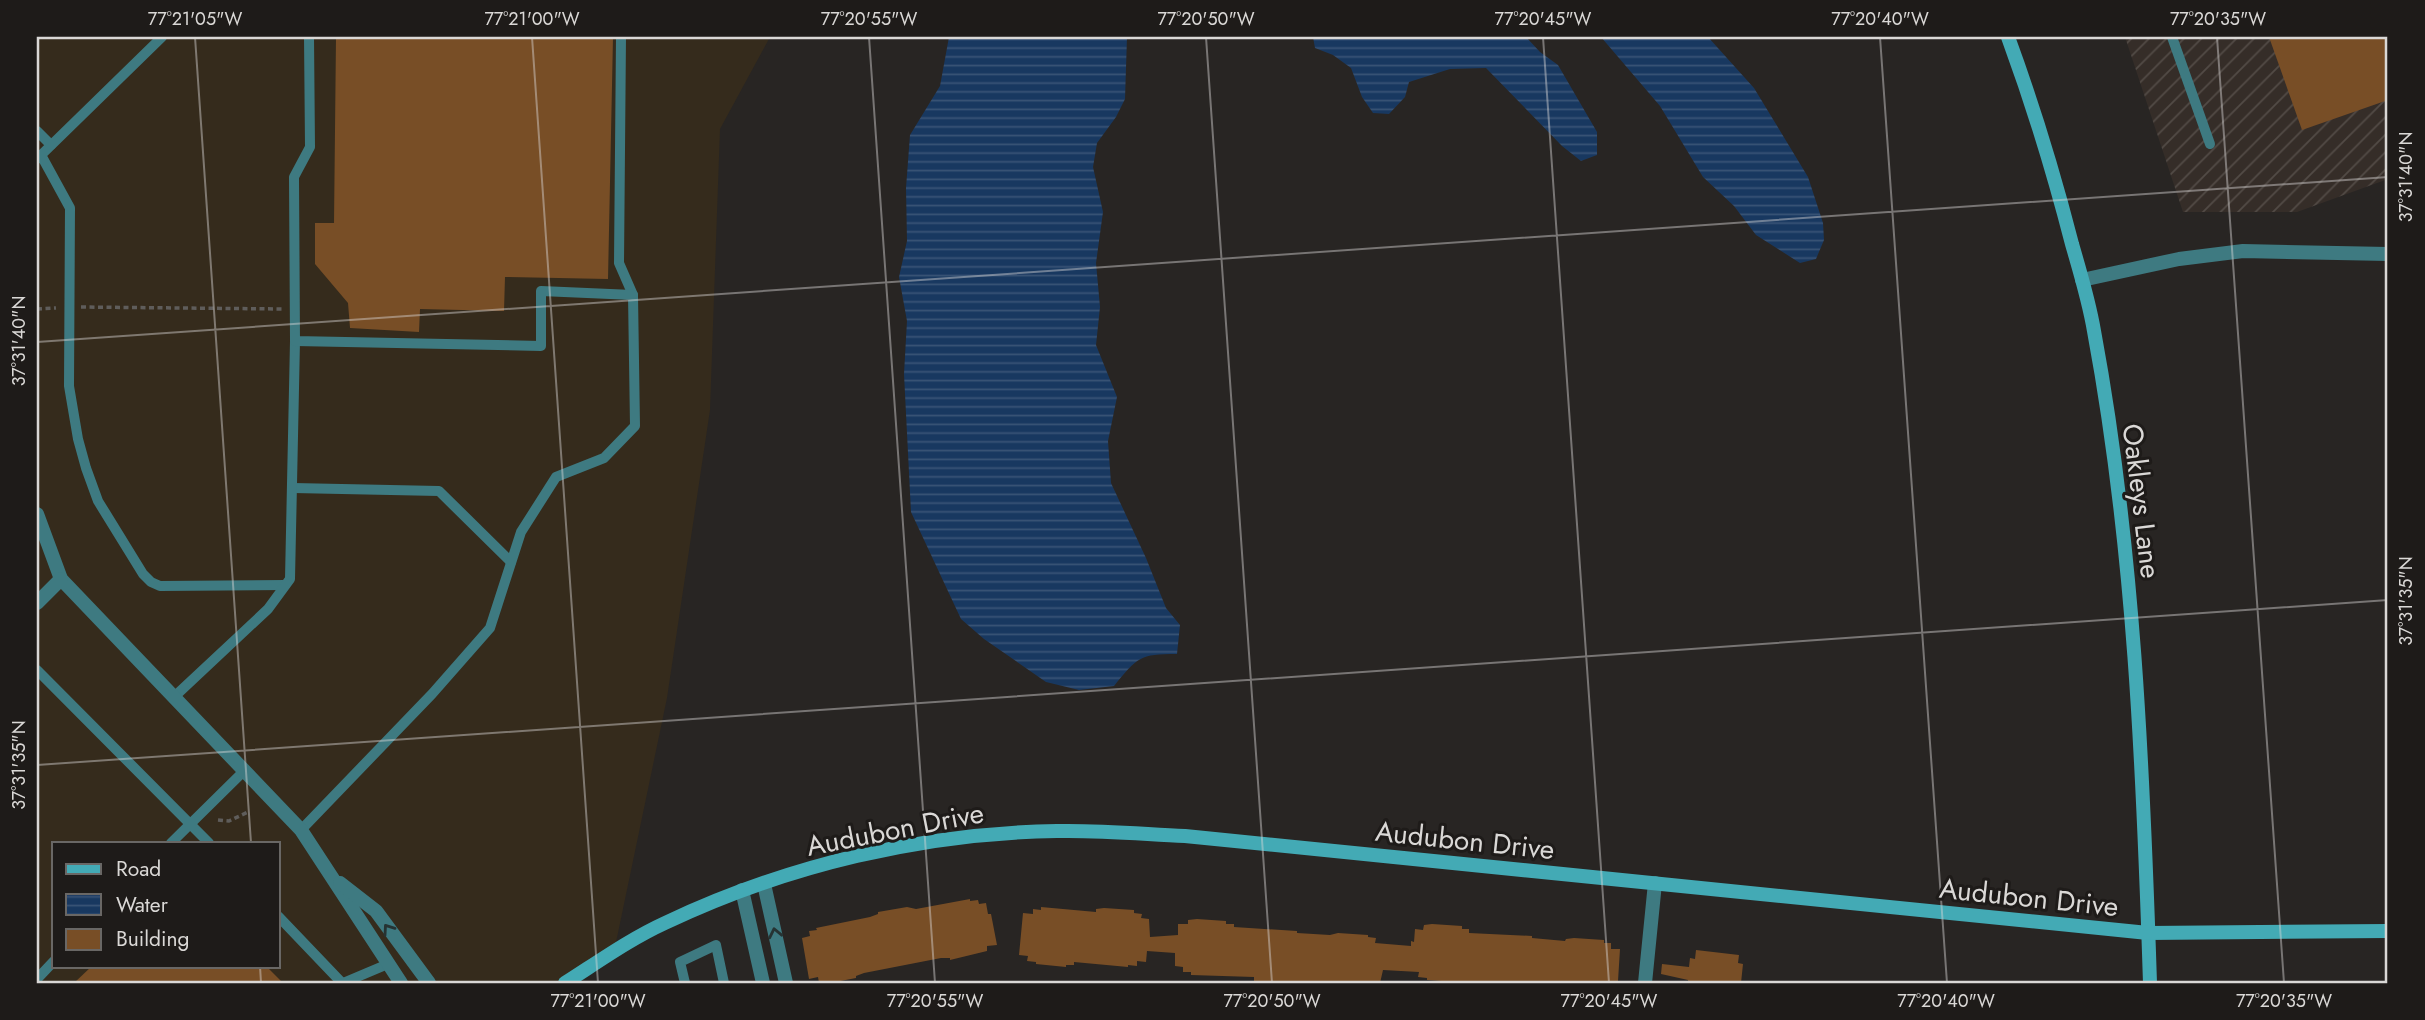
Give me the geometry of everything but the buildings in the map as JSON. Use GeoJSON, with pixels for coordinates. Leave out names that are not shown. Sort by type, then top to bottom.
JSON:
{"type":"FeatureCollection","features":[{"type":"Feature","properties":{"kind":"street","name":"Oakleys Lane"},"geometry":{"type":"LineString","coordinates":[[2008,37],[2055,179],[2094,330],[2119,501],[2133,632],[2150,983]]}},
{"type":"Feature","properties":{"kind":"street"},"geometry":{"type":"LineString","coordinates":[[2082,280],[2179,259],[2242,251],[2388,254]]}},
{"type":"Feature","properties":{"kind":"street"},"geometry":{"type":"LineString","coordinates":[[37,514],[61,579],[301,830],[401,983]]}},
{"type":"Feature","properties":{"kind":"street"},"geometry":{"type":"LineString","coordinates":[[37,603],[61,579]]}},
{"type":"Feature","properties":{"kind":"street","name":"Audubon Drive"},"geometry":{"type":"LineString","coordinates":[[565,983],[664,923],[742,890],[854,856],[902,847],[993,834],[1057,831],[1185,836],[2148,933],[2388,931]]}},
{"type":"Feature","properties":{"kind":"street"},"geometry":{"type":"LineString","coordinates":[[331,876],[376,911],[429,983]]}},
{"type":"Feature","properties":{"kind":"street"},"geometry":{"type":"LineString","coordinates":[[1646,983],[1655,883]]}},
{"type":"Feature","properties":{"kind":"street"},"geometry":{"type":"LineString","coordinates":[[764,884],[786,983]]}},
{"type":"Feature","properties":{"kind":"street"},"geometry":{"type":"LineString","coordinates":[[742,890],[763,983]]}},
{"type":"Feature","properties":{"kind":"lane"},"geometry":{"type":"LineString","coordinates":[[162,37],[39,157],[70,208],[69,386],[83,459],[98,501],[143,574],[160,586],[285,585]]}},
{"type":"Feature","properties":{"kind":"lane"},"geometry":{"type":"LineString","coordinates":[[174,697],[268,609],[290,579],[295,341],[294,177],[310,147],[309,37]]}},
{"type":"Feature","properties":{"kind":"lane"},"geometry":{"type":"LineString","coordinates":[[301,830],[432,694],[490,628],[521,532],[556,477],[604,458],[635,426],[634,295],[619,263],[621,37]]}},
{"type":"Feature","properties":{"kind":"lane"},"geometry":{"type":"LineString","coordinates":[[2172,37],[2210,144]]}},
{"type":"Feature","properties":{"kind":"lane"},"geometry":{"type":"LineString","coordinates":[[37,131],[51,145]]}},
{"type":"Feature","properties":{"kind":"lane"},"geometry":{"type":"LineString","coordinates":[[295,341],[541,346],[541,291],[634,295]]}},
{"type":"Feature","properties":{"kind":"lane"},"geometry":{"type":"LineString","coordinates":[[293,488],[439,491],[511,562]]}},
{"type":"Feature","properties":{"kind":"lane"},"geometry":{"type":"LineString","coordinates":[[37,671],[208,842]]}},
{"type":"Feature","properties":{"kind":"lane"},"geometry":{"type":"LineString","coordinates":[[172,842],[244,770]]}},
{"type":"Feature","properties":{"kind":"lane"},"geometry":{"type":"LineString","coordinates":[[280,918],[343,983],[388,964]]}},
{"type":"Feature","properties":{"kind":"lane"},"geometry":{"type":"LineString","coordinates":[[685,983],[680,962],[716,945],[724,983]]}},
{"type":"Feature","properties":{"kind":"lane"},"geometry":{"type":"LineString","coordinates":[[37,979],[52,963]]}},
{"type":"Feature","properties":{"kind":"path"},"geometry":{"type":"LineString","coordinates":[[37,309],[295,309]]}},
{"type":"Feature","properties":{"kind":"path"},"geometry":{"type":"LineString","coordinates":[[218,820],[229,821],[248,812]]}},
{"type":"Feature","properties":{"kind":"shaded area"},"geometry":{"type":"Polygon","coordinates":[[[37,37],[770,37],[720,129],[710,410],[667,698],[614,952],[565,983],[37,983],[37,37]]]}},
{"type":"Feature","properties":{"kind":"shaded area"},"geometry":{"type":"Polygon","coordinates":[[[2125,37],[2388,37],[2388,179],[2297,212],[2183,212],[2125,37]]]}},
{"type":"Feature","properties":{"kind":"water"},"geometry":{"type":"Polygon","coordinates":[[[949,37],[1127,37],[1125,99],[1097,143],[1093,167],[1103,212],[1096,263],[1100,307],[1096,345],[1117,397],[1108,441],[1111,483],[1166,608],[1180,625],[1177,654],[1140,659],[1114,686],[1079,690],[1046,682],[984,639],[961,619],[911,512],[904,374],[907,321],[899,277],[907,241],[906,188],[910,135],[940,86],[949,37]]]}},
{"type":"Feature","properties":{"kind":"water"},"geometry":{"type":"Polygon","coordinates":[[[1313,37],[1526,37],[1558,65],[1597,132],[1597,155],[1581,161],[1562,146],[1486,68],[1450,69],[1409,82],[1405,97],[1389,114],[1373,113],[1362,97],[1351,68],[1333,55],[1315,48],[1313,37]]]}},
{"type":"Feature","properties":{"kind":"water"},"geometry":{"type":"Polygon","coordinates":[[[1601,37],[1708,37],[1754,88],[1808,177],[1823,223],[1824,240],[1816,259],[1800,263],[1756,235],[1734,206],[1703,177],[1660,106],[1601,37]]]}}]}
